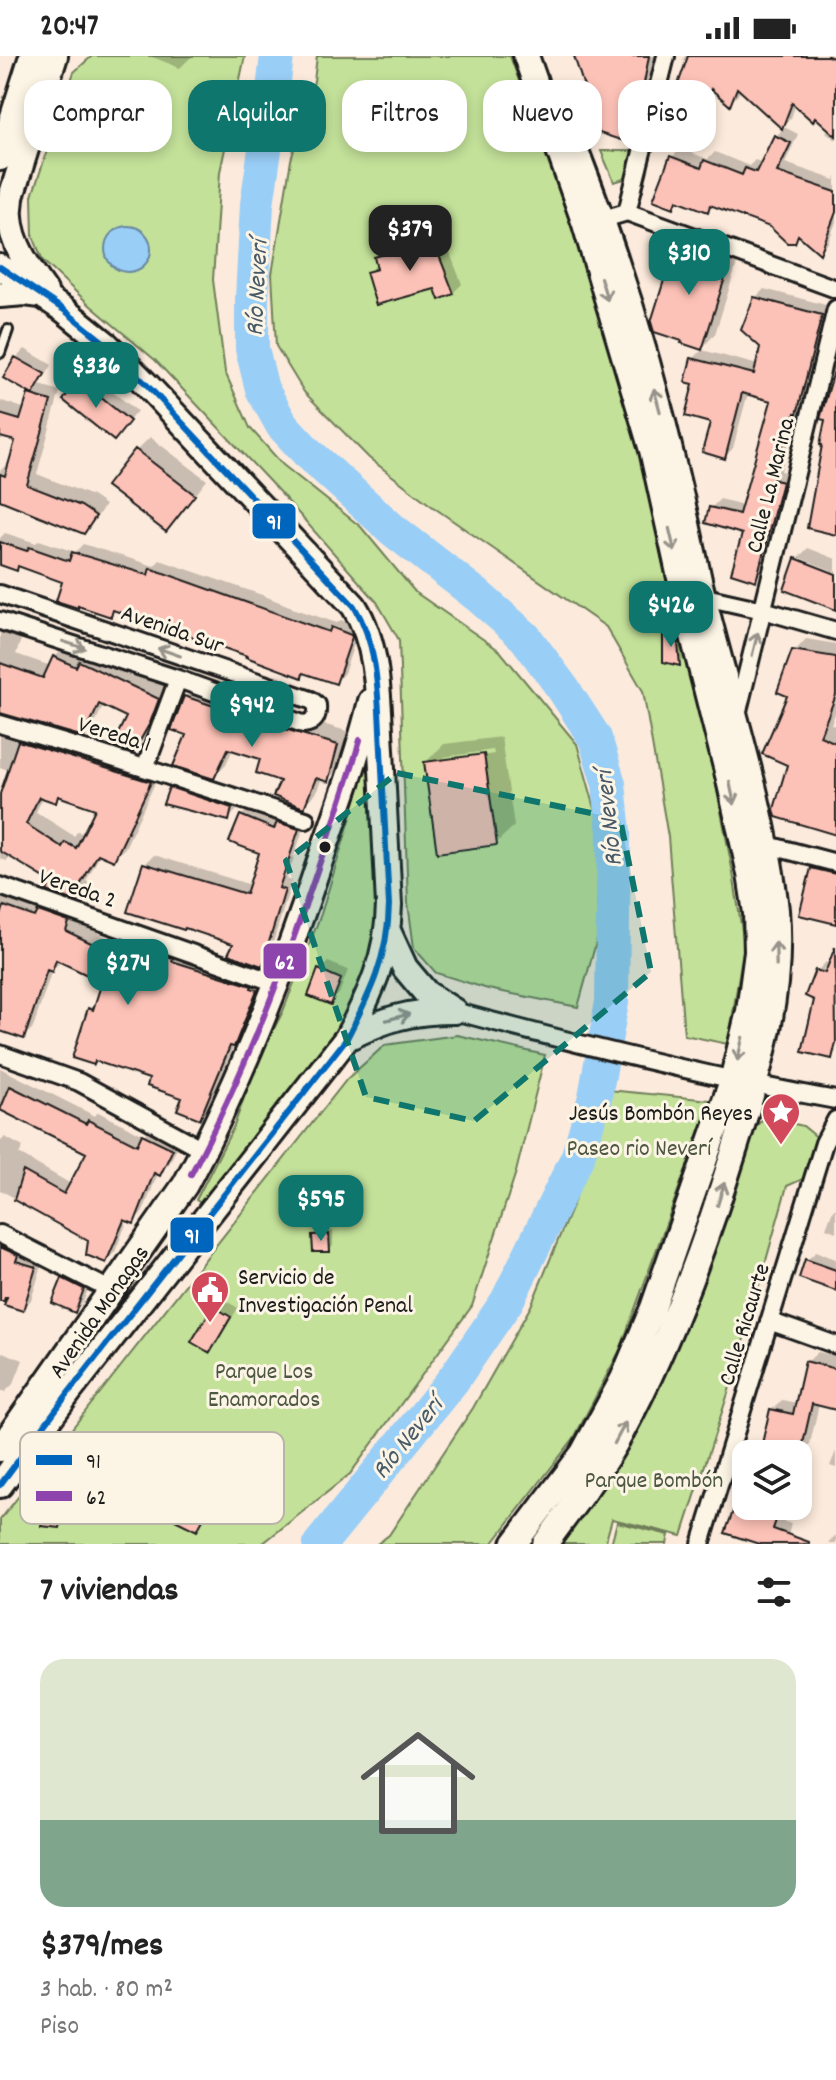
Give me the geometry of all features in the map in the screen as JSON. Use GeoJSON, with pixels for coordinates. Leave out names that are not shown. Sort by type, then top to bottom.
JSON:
{"type":"FeatureCollection","features":[{"type":"Feature","properties":{"kind":"main road"},"geometry":{"type":"LineString","coordinates":[[0,158],[32,56]]}},
{"type":"Feature","properties":{"kind":"main road"},"geometry":{"type":"LineString","coordinates":[[55,56],[11,197],[10,216],[13,232],[31,270],[64,310]]}},
{"type":"Feature","properties":{"kind":"main road"},"geometry":{"type":"LineString","coordinates":[[514,1544],[583,1453],[623,1379],[743,1083],[767,1038],[775,997],[777,964],[776,911],[754,843],[693,594],[677,477],[641,340],[526,56]]}},
{"type":"Feature","properties":{"kind":"main road"},"geometry":{"type":"LineString","coordinates":[[542,56],[593,222]]}},
{"type":"Feature","properties":{"kind":"main road","name":"Avenida Monagas"},"geometry":{"type":"LineString","coordinates":[[0,267],[64,310],[106,344],[354,606],[368,634],[376,676],[389,905],[388,931],[373,985],[347,1038],[39,1432]]}},
{"type":"Feature","properties":{"kind":"main road"},"geometry":{"type":"LineString","coordinates":[[0,295],[25,293],[44,296]]}},
{"type":"Feature","properties":{"kind":"main road"},"geometry":{"type":"LineString","coordinates":[[693,594],[719,662],[736,720],[754,843]]}},
{"type":"Feature","properties":{"kind":"main road","name":"Avenida Monagas"},"geometry":{"type":"LineString","coordinates":[[3,1438],[112,1291],[185,1185],[204,1150],[301,919],[355,759],[376,676]]}},
{"type":"Feature","properties":{"kind":"main road"},"geometry":{"type":"LineString","coordinates":[[388,931],[405,968],[426,993],[454,1011]]}},
{"type":"Feature","properties":{"kind":"main road"},"geometry":{"type":"LineString","coordinates":[[347,1038],[402,1015],[454,1011]]}},
{"type":"Feature","properties":{"kind":"main road"},"geometry":{"type":"LineString","coordinates":[[545,1544],[621,1433],[672,1325],[717,1207],[743,1083]]}},
{"type":"Feature","properties":{"kind":"main road","name":"Avenida Monagas"},"geometry":{"type":"LineString","coordinates":[[0,1485],[20,1458]]}},
{"type":"Feature","properties":{"kind":"street"},"geometry":{"type":"LineString","coordinates":[[627,212],[666,56]]}},
{"type":"Feature","properties":{"kind":"street"},"geometry":{"type":"LineString","coordinates":[[593,222],[627,212],[836,289]]}},
{"type":"Feature","properties":{"kind":"street","name":"Calle La Marina"},"geometry":{"type":"LineString","coordinates":[[736,720],[836,309]]}},
{"type":"Feature","properties":{"kind":"street","name":"Avenida Sur"},"geometry":{"type":"LineString","coordinates":[[0,594],[311,700],[317,705],[317,712],[314,720],[303,724],[0,621]]}},
{"type":"Feature","properties":{"kind":"street"},"geometry":{"type":"LineString","coordinates":[[693,594],[836,631]]}},
{"type":"Feature","properties":{"kind":"street"},"geometry":{"type":"LineString","coordinates":[[145,768],[178,679]]}},
{"type":"Feature","properties":{"kind":"street","name":"Vereda 1"},"geometry":{"type":"LineString","coordinates":[[0,724],[306,820]]}},
{"type":"Feature","properties":{"kind":"street"},"geometry":{"type":"LineString","coordinates":[[754,843],[836,863]]}},
{"type":"Feature","properties":{"kind":"street","name":"Vereda 2"},"geometry":{"type":"LineString","coordinates":[[0,886],[276,983]]}},
{"type":"Feature","properties":{"kind":"street"},"geometry":{"type":"LineString","coordinates":[[454,1011],[689,1071],[836,1100]]}},
{"type":"Feature","properties":{"kind":"street"},"geometry":{"type":"LineString","coordinates":[[0,1054],[79,1082],[204,1150]]}},
{"type":"Feature","properties":{"kind":"street"},"geometry":{"type":"LineString","coordinates":[[743,1083],[836,1114]]}},
{"type":"Feature","properties":{"kind":"street","name":"Calle Ricaurte"},"geometry":{"type":"LineString","coordinates":[[701,1544],[824,1143],[836,1120]]}},
{"type":"Feature","properties":{"kind":"street"},"geometry":{"type":"LineString","coordinates":[[0,1234],[112,1291]]}},
{"type":"Feature","properties":{"kind":"street"},"geometry":{"type":"LineString","coordinates":[[769,1321],[836,1345]]}},
{"type":"Feature","properties":{"kind":"lane"},"geometry":{"type":"LineString","coordinates":[[0,353],[8,330]]}},
{"type":"Feature","properties":{"kind":"highlighted area"},"geometry":{"type":"Polygon","coordinates":[[[397,773],[620,819],[651,972],[474,1121],[366,1097],[286,861],[397,773]]]}},
{"type":"Feature","properties":{"kind":"green space"},"geometry":{"type":"Polygon","coordinates":[[[92,56],[245,56],[240,80],[188,80],[188,152],[224,152],[220,172],[213,280],[225,372],[250,428],[283,465],[361,527],[415,592],[500,651],[577,744],[599,823],[597,939],[578,1007],[488,989],[436,973],[414,948],[408,903],[399,640],[377,602],[284,497],[155,360],[43,261],[33,236],[32,196],[47,152],[172,152],[172,80],[71,80],[74,72],[92,56]]]}},
{"type":"Feature","properties":{"kind":"green space"},"geometry":{"type":"Polygon","coordinates":[[[317,56],[510,56],[519,80],[483,80],[483,152],[545,152],[569,219],[637,439],[667,583],[715,780],[744,944],[728,1044],[684,1035],[668,837],[643,691],[606,627],[433,507],[369,458],[304,392],[276,346],[272,274],[291,160],[293,152],[326,152],[326,80],[314,80],[317,56]]]}},
{"type":"Feature","properties":{"kind":"green space"},"geometry":{"type":"Polygon","coordinates":[[[602,151],[632,152],[628,178],[614,182],[602,151]]]}},
{"type":"Feature","properties":{"kind":"green space"},"geometry":{"type":"Polygon","coordinates":[[[370,755],[376,805],[378,935],[366,979],[341,1030],[205,1206],[196,1200],[234,1126],[256,1064],[283,1011],[321,914],[370,755]]]}},
{"type":"Feature","properties":{"kind":"green space","name":"Parque Los Enamorados"},"geometry":{"type":"Polygon","coordinates":[[[457,1035],[545,1055],[516,1172],[472,1306],[350,1474],[262,1544],[0,1544],[0,1520],[20,1495],[20,1524],[284,1524],[284,1432],[69,1432],[347,1079],[385,1045],[457,1035]]]}},
{"type":"Feature","properties":{"kind":"green space","name":"Paseo rio Neverí"},"geometry":{"type":"Polygon","coordinates":[[[598,1089],[711,1100],[620,1350],[574,1438],[492,1544],[377,1544],[389,1535],[473,1408],[531,1306],[577,1194],[598,1089]]]}},
{"type":"Feature","properties":{"kind":"green space","name":"Parque Bombón"},"geometry":{"type":"Polygon","coordinates":[[[765,1117],[803,1126],[824,1143],[814,1174],[787,1186],[732,1381],[682,1536],[612,1519],[605,1544],[560,1544],[598,1489],[751,1131],[765,1117]]]}},
{"type":"Feature","properties":{"kind":"green space"},"geometry":{"type":"Polygon","coordinates":[[[617,1522],[669,1535],[667,1544],[611,1544],[617,1522]]]}},
{"type":"Feature","properties":{"kind":"water"},"geometry":{"type":"Polygon","coordinates":[[[128,226],[144,233],[151,249],[144,265],[128,272],[112,265],[105,249],[112,233],[128,226]]]}},
{"type":"Feature","properties":{"kind":"building"},"geometry":{"type":"Polygon","coordinates":[[[574,56],[649,56],[645,80],[618,80],[618,139],[602,134],[602,80],[582,80],[574,56]]]}},
{"type":"Feature","properties":{"kind":"building"},"geometry":{"type":"Polygon","coordinates":[[[688,56],[828,56],[836,59],[836,136],[815,117],[813,122],[792,103],[782,129],[737,88],[730,106],[716,93],[716,80],[680,80],[688,56]]]}},
{"type":"Feature","properties":{"kind":"building"},"geometry":{"type":"Polygon","coordinates":[[[774,135],[791,143],[777,172],[836,192],[836,212],[820,254],[798,235],[795,243],[787,243],[770,227],[710,205],[708,212],[677,200],[674,208],[653,200],[670,156],[701,168],[704,160],[742,175],[745,168],[756,172],[774,135]]]}},
{"type":"Feature","properties":{"kind":"building"},"geometry":{"type":"Polygon","coordinates":[[[430,232],[454,294],[439,300],[435,289],[376,305],[366,272],[377,269],[374,257],[418,245],[416,238],[430,232]]]}},
{"type":"Feature","properties":{"kind":"building"},"geometry":{"type":"Polygon","coordinates":[[[675,245],[729,265],[702,350],[654,332],[651,322],[675,245]]]}},
{"type":"Feature","properties":{"kind":"building"},"geometry":{"type":"Polygon","coordinates":[[[754,297],[822,315],[797,414],[788,439],[785,438],[773,479],[782,482],[756,581],[731,573],[742,534],[705,523],[709,507],[739,514],[771,401],[742,393],[725,459],[702,452],[710,423],[685,416],[693,384],[685,382],[691,358],[754,374],[760,347],[741,330],[754,297]]]}},
{"type":"Feature","properties":{"kind":"building"},"geometry":{"type":"Polygon","coordinates":[[[15,357],[45,374],[33,395],[3,378],[15,357]]]}},
{"type":"Feature","properties":{"kind":"building"},"geometry":{"type":"Polygon","coordinates":[[[835,368],[836,535],[807,528],[825,420],[820,419],[835,368]]]}},
{"type":"Feature","properties":{"kind":"building"},"geometry":{"type":"Polygon","coordinates":[[[79,380],[130,421],[114,441],[63,400],[79,380]]]}},
{"type":"Feature","properties":{"kind":"building"},"geometry":{"type":"Polygon","coordinates":[[[28,394],[51,401],[27,485],[81,506],[96,516],[84,534],[0,500],[0,474],[5,476],[15,441],[0,437],[0,414],[20,420],[28,394]]]}},
{"type":"Feature","properties":{"kind":"building"},"geometry":{"type":"Polygon","coordinates":[[[135,449],[195,495],[166,532],[106,486],[135,449]]]}},
{"type":"Feature","properties":{"kind":"building"},"geometry":{"type":"Polygon","coordinates":[[[0,542],[27,551],[29,547],[69,561],[72,552],[148,575],[150,568],[329,632],[331,627],[351,635],[336,684],[303,673],[302,678],[113,610],[111,617],[56,601],[62,582],[18,566],[17,571],[0,565],[0,542]]]}},
{"type":"Feature","properties":{"kind":"building"},"geometry":{"type":"Polygon","coordinates":[[[795,558],[836,574],[836,610],[784,590],[795,558]]]}},
{"type":"Feature","properties":{"kind":"building"},"geometry":{"type":"Polygon","coordinates":[[[663,633],[677,633],[680,666],[663,662],[663,633]]]}},
{"type":"Feature","properties":{"kind":"building"},"geometry":{"type":"Polygon","coordinates":[[[792,650],[836,657],[836,695],[820,736],[836,743],[836,835],[776,817],[774,809],[787,765],[762,754],[787,696],[777,692],[792,650]]]}},
{"type":"Feature","properties":{"kind":"building"},"geometry":{"type":"Polygon","coordinates":[[[53,656],[76,667],[79,661],[159,699],[133,753],[112,746],[126,717],[99,704],[84,737],[0,713],[0,663],[43,678],[53,656]]]}},
{"type":"Feature","properties":{"kind":"building"},"geometry":{"type":"Polygon","coordinates":[[[184,696],[338,745],[328,782],[316,778],[304,808],[273,796],[280,781],[256,773],[260,759],[228,749],[214,779],[173,766],[186,735],[171,730],[184,696]]]}},
{"type":"Feature","properties":{"kind":"building"},"geometry":{"type":"Polygon","coordinates":[[[18,741],[151,782],[114,861],[98,854],[76,892],[81,895],[78,902],[47,891],[51,882],[0,851],[0,794],[18,741]],[[58,796],[56,803],[39,797],[26,824],[62,847],[65,842],[76,848],[95,809],[58,796]]]}},
{"type":"Feature","properties":{"kind":"building"},"geometry":{"type":"Polygon","coordinates":[[[484,754],[497,845],[437,853],[424,762],[484,754]]]}},
{"type":"Feature","properties":{"kind":"building"},"geometry":{"type":"Polygon","coordinates":[[[169,787],[232,808],[229,821],[163,804],[169,787]]]}},
{"type":"Feature","properties":{"kind":"building"},"geometry":{"type":"Polygon","coordinates":[[[240,815],[274,829],[277,822],[299,829],[279,888],[285,890],[262,966],[228,954],[233,944],[127,912],[143,863],[246,894],[259,853],[229,842],[240,815]]]}},
{"type":"Feature","properties":{"kind":"building"},"geometry":{"type":"Polygon","coordinates":[[[811,868],[836,874],[836,924],[799,915],[811,868]]]}},
{"type":"Feature","properties":{"kind":"building"},"geometry":{"type":"Polygon","coordinates":[[[4,906],[35,917],[38,911],[69,922],[66,931],[112,953],[115,944],[149,956],[151,951],[257,990],[200,1119],[177,1110],[182,1098],[147,1086],[149,1079],[95,1061],[94,1065],[72,1058],[88,1008],[93,1010],[102,982],[56,960],[52,972],[47,970],[24,1039],[0,1031],[0,919],[4,906]]]}},
{"type":"Feature","properties":{"kind":"building"},"geometry":{"type":"Polygon","coordinates":[[[835,947],[836,1042],[832,1059],[802,1052],[814,1000],[805,996],[815,970],[825,973],[835,947]]]}},
{"type":"Feature","properties":{"kind":"building"},"geometry":{"type":"Polygon","coordinates":[[[318,969],[341,979],[331,1005],[308,996],[318,969]]]}},
{"type":"Feature","properties":{"kind":"building"},"geometry":{"type":"Polygon","coordinates":[[[10,1086],[86,1124],[88,1120],[137,1145],[142,1134],[173,1149],[160,1176],[154,1173],[134,1224],[124,1220],[106,1263],[86,1255],[88,1241],[14,1200],[23,1171],[64,1194],[86,1153],[0,1110],[10,1086]]]}},
{"type":"Feature","properties":{"kind":"building"},"geometry":{"type":"Polygon","coordinates":[[[329,1234],[330,1252],[313,1252],[312,1235],[329,1234]]]}},
{"type":"Feature","properties":{"kind":"building"},"geometry":{"type":"Polygon","coordinates":[[[0,1247],[18,1255],[16,1261],[36,1267],[23,1311],[4,1305],[7,1297],[0,1301],[0,1247]]]}},
{"type":"Feature","properties":{"kind":"building"},"geometry":{"type":"Polygon","coordinates":[[[805,1259],[836,1270],[836,1291],[799,1278],[805,1259]]]}},
{"type":"Feature","properties":{"kind":"building"},"geometry":{"type":"Polygon","coordinates":[[[62,1278],[84,1289],[75,1313],[52,1303],[62,1278]]]}},
{"type":"Feature","properties":{"kind":"building"},"geometry":{"type":"Polygon","coordinates":[[[213,1306],[231,1317],[210,1353],[191,1342],[213,1306]]]}},
{"type":"Feature","properties":{"kind":"building"},"geometry":{"type":"Polygon","coordinates":[[[805,1361],[836,1369],[836,1410],[812,1404],[804,1440],[763,1440],[770,1409],[793,1414],[805,1361]]]}},
{"type":"Feature","properties":{"kind":"building"},"geometry":{"type":"Polygon","coordinates":[[[732,1514],[732,1520],[776,1520],[773,1529],[809,1544],[759,1544],[725,1533],[732,1514]]]}},
{"type":"Feature","properties":{"kind":"building"},"geometry":{"type":"Polygon","coordinates":[[[41,1524],[60,1524],[60,1528],[41,1524]]]}},
{"type":"Feature","properties":{"kind":"building"},"geometry":{"type":"Polygon","coordinates":[[[183,1524],[201,1524],[197,1531],[183,1524]]]}},
{"type":"Feature","properties":{"kind":"waterway","name":"Río Neverí"},"geometry":{"type":"LineString","coordinates":[[277,56],[257,204],[252,299],[252,349],[262,389],[282,425],[307,452],[393,530],[477,595],[525,637],[595,738],[609,784],[614,833],[612,1002],[595,1097],[578,1156],[507,1301],[453,1380],[320,1544]]}},
{"type":"Feature","properties":{"kind":"transit line","name":"91"},"geometry":{"type":"LineString","coordinates":[[0,267],[64,310],[106,344],[354,606],[369,639],[376,676],[389,905],[385,942],[376,974],[347,1038],[39,1432]]}},
{"type":"Feature","properties":{"kind":"transit line","name":"62"},"geometry":{"type":"LineString","coordinates":[[191,1174],[246,1060],[277,982],[360,740]]}},
{"type":"Feature","properties":{"kind":"transit line","name":"91"},"geometry":{"type":"LineString","coordinates":[[0,1485],[20,1458]]}},
{"type":"Feature","properties":{"kind":"place","name":"Jesús Bombón Reyes"},"geometry":{"type":"Point","coordinates":[781,1146]}},
{"type":"Feature","properties":{"kind":"place","name":"Servicio de Investigación Penal"},"geometry":{"type":"Point","coordinates":[210,1324]}}]}
